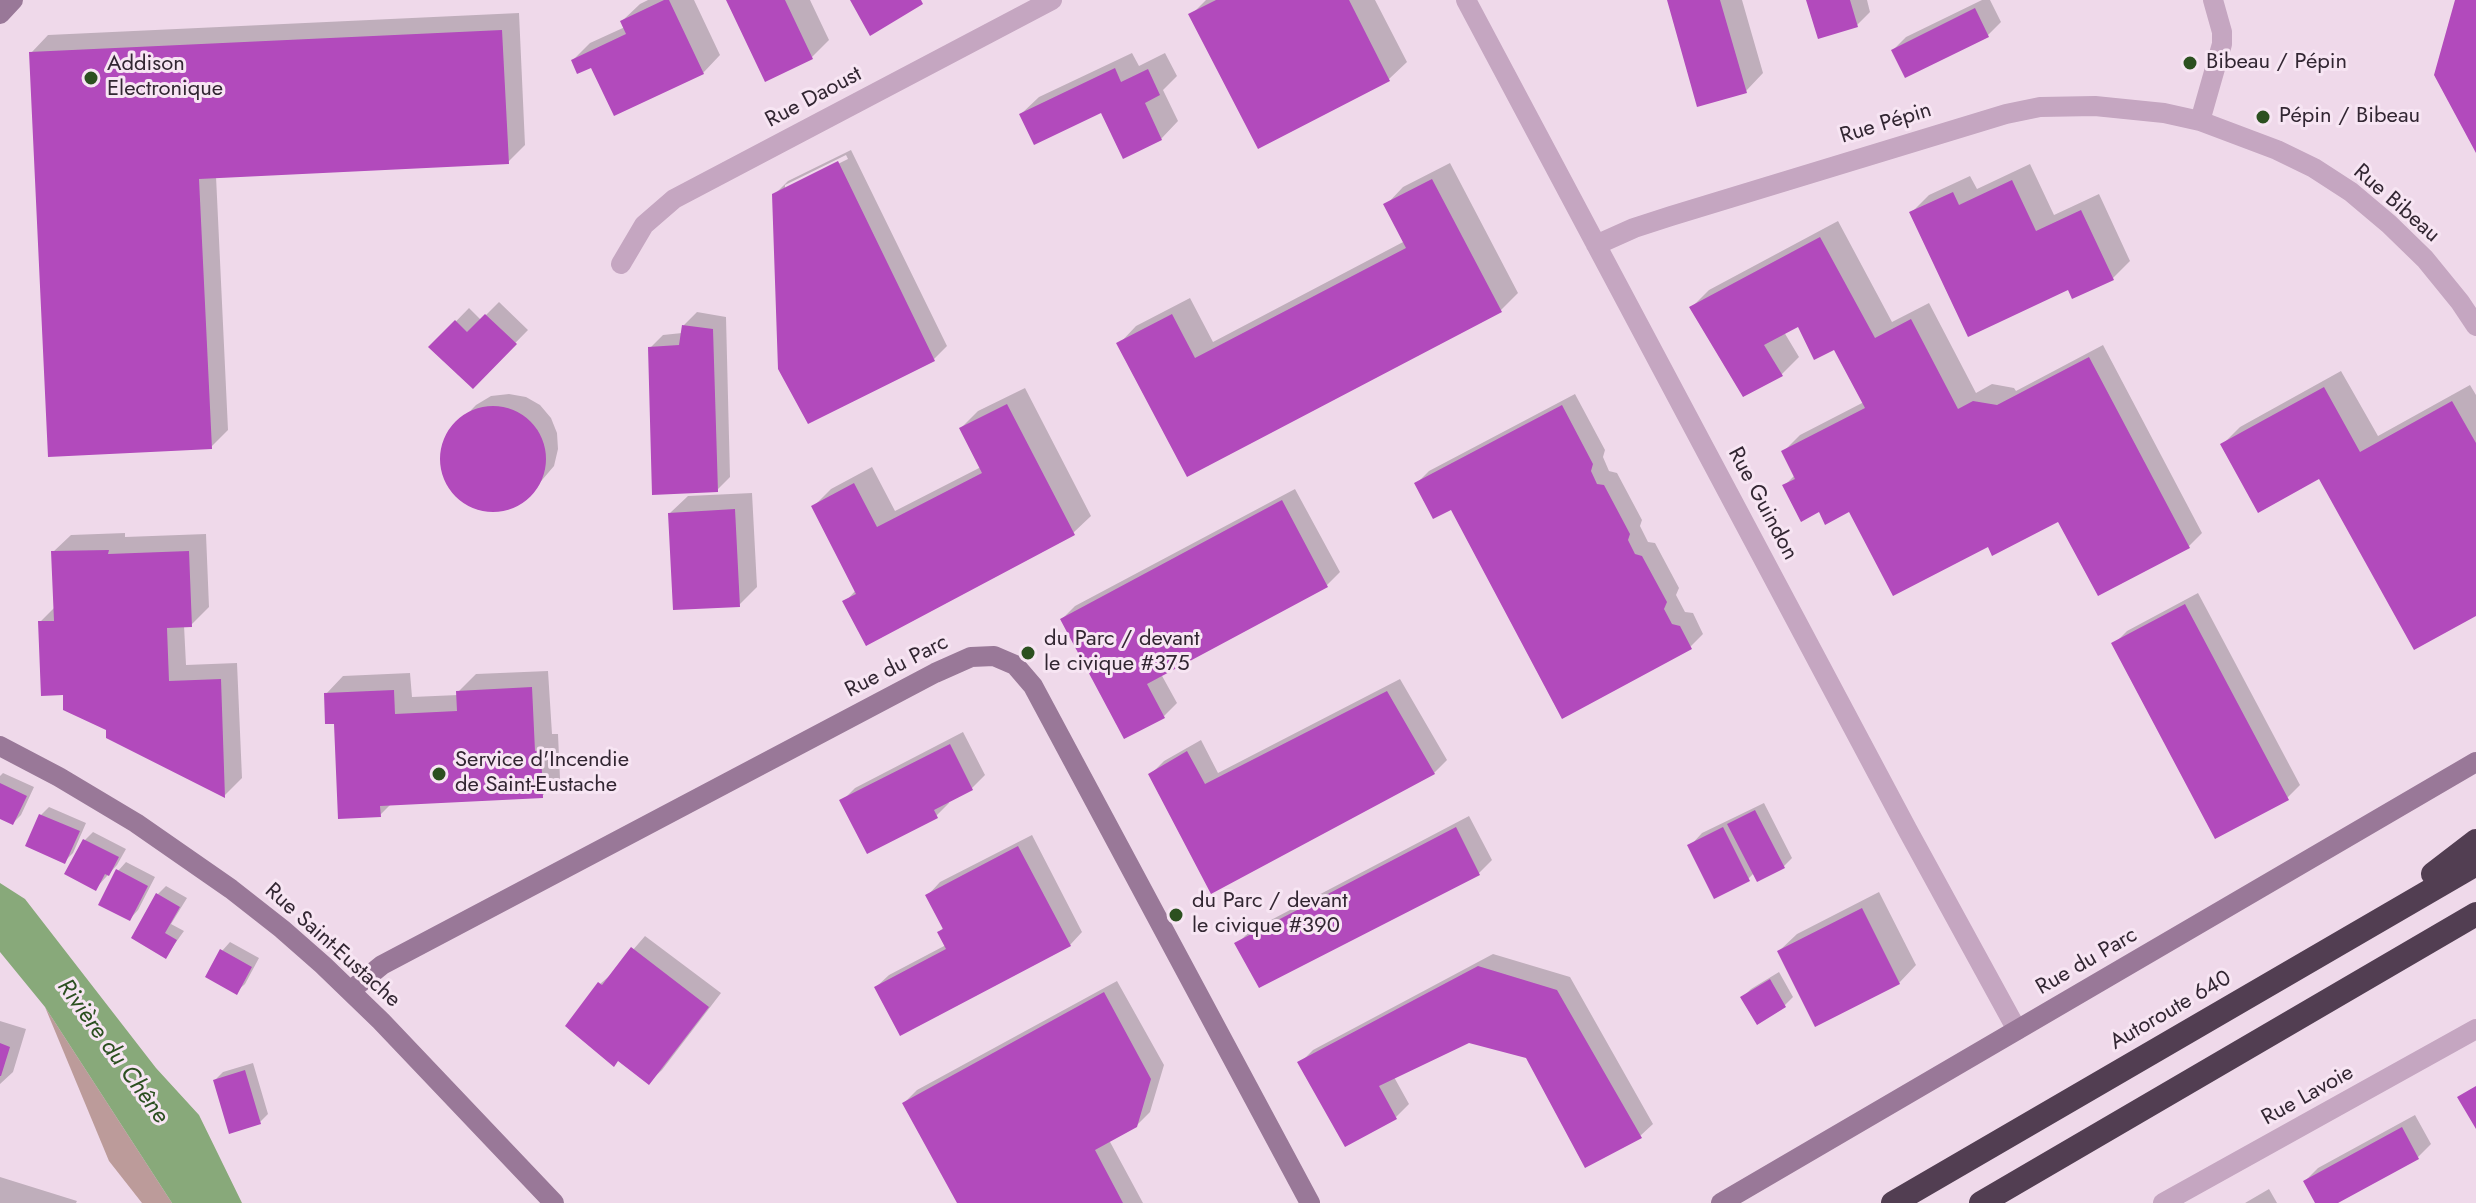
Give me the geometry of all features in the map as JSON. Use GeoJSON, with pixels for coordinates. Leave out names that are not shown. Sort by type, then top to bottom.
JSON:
{"type":"FeatureCollection","features":[{"type":"Feature","properties":{"kind":"highway"},"geometry":{"type":"LineString","coordinates":[[2354,934],[2476,841]]}},
{"type":"Feature","properties":{"kind":"highway","name":"Autoroute 640"},"geometry":{"type":"LineString","coordinates":[[1893,1203],[2476,864]]}},
{"type":"Feature","properties":{"kind":"highway"},"geometry":{"type":"LineString","coordinates":[[1981,1203],[2476,914]]}},
{"type":"Feature","properties":{"kind":"highway"},"geometry":{"type":"LineString","coordinates":[[2378,972],[2476,928]]}},
{"type":"Feature","properties":{"kind":"street"},"geometry":{"type":"LineString","coordinates":[[0,14],[13,0]]}},
{"type":"Feature","properties":{"kind":"street","name":"Rue Daoust"},"geometry":{"type":"LineString","coordinates":[[621,264],[644,225],[674,199],[1052,0]]}},
{"type":"Feature","properties":{"kind":"street","name":"Rue Guindon"},"geometry":{"type":"LineString","coordinates":[[1466,0],[2017,1030]]}},
{"type":"Feature","properties":{"kind":"street"},"geometry":{"type":"LineString","coordinates":[[2200,121],[2222,44],[2222,32],[2213,0]]}},
{"type":"Feature","properties":{"kind":"street","name":"Rue Pépin"},"geometry":{"type":"LineString","coordinates":[[1596,245],[1671,216],[2006,114],[2040,107],[2095,106],[2164,113],[2200,121]]}},
{"type":"Feature","properties":{"kind":"street","name":"Rue Bibeau"},"geometry":{"type":"LineString","coordinates":[[2200,121],[2277,150],[2351,192],[2431,265],[2476,326]]}},
{"type":"Feature","properties":{"kind":"street","name":"Rue du Parc"},"geometry":{"type":"LineString","coordinates":[[350,991],[382,965],[935,673],[971,657],[994,656],[1015,665],[1033,686],[1310,1203]]}},
{"type":"Feature","properties":{"kind":"street","name":"Rue Saint-Eustache"},"geometry":{"type":"LineString","coordinates":[[0,746],[113,808],[176,850],[282,929],[350,991],[554,1203]]}},
{"type":"Feature","properties":{"kind":"street","name":"Rue du Parc"},"geometry":{"type":"LineString","coordinates":[[1721,1203],[2476,762]]}},
{"type":"Feature","properties":{"kind":"street","name":"Rue Lavoie"},"geometry":{"type":"LineString","coordinates":[[2163,1203],[2476,1029]]}},
{"type":"Feature","properties":{"kind":"shaded area"},"geometry":{"type":"Polygon","coordinates":[[[45,1007],[172,1203],[142,1203],[109,1161],[45,1007]]]}},
{"type":"Feature","properties":{"kind":"water","name":"Rivière du Chêne"},"geometry":{"type":"Polygon","coordinates":[[[0,883],[25,899],[156,1068],[199,1115],[242,1203],[172,1203],[45,1007],[0,952],[0,883]]]}},
{"type":"Feature","properties":{"kind":"building"},"geometry":{"type":"Polygon","coordinates":[[[669,0],[704,74],[614,116],[591,68],[577,74],[571,60],[626,34],[620,21],[669,0]]]}},
{"type":"Feature","properties":{"kind":"building"},"geometry":{"type":"Polygon","coordinates":[[[726,0],[785,0],[813,59],[765,82],[726,0]]]}},
{"type":"Feature","properties":{"kind":"building"},"geometry":{"type":"Polygon","coordinates":[[[850,0],[921,0],[923,4],[870,36],[850,0]]]}},
{"type":"Feature","properties":{"kind":"building"},"geometry":{"type":"Polygon","coordinates":[[[1216,0],[1349,0],[1390,81],[1258,149],[1188,14],[1216,0]]]}},
{"type":"Feature","properties":{"kind":"building"},"geometry":{"type":"Polygon","coordinates":[[[1667,0],[1720,0],[1747,93],[1697,107],[1667,0]]]}},
{"type":"Feature","properties":{"kind":"building"},"geometry":{"type":"Polygon","coordinates":[[[1806,0],[1850,0],[1858,27],[1818,39],[1806,0]]]}},
{"type":"Feature","properties":{"kind":"building"},"geometry":{"type":"Polygon","coordinates":[[[2455,0],[2476,0],[2476,153],[2434,75],[2455,0]]]}},
{"type":"Feature","properties":{"kind":"building"},"geometry":{"type":"Polygon","coordinates":[[[1975,8],[1989,37],[1905,78],[1891,50],[1975,8]]]}},
{"type":"Feature","properties":{"kind":"building"},"geometry":{"type":"Polygon","coordinates":[[[502,30],[509,164],[199,179],[212,449],[48,457],[29,52],[502,30]]]}},
{"type":"Feature","properties":{"kind":"building"},"geometry":{"type":"Polygon","coordinates":[[[1115,68],[1121,82],[1148,69],[1160,95],[1145,103],[1162,140],[1123,159],[1101,113],[1034,145],[1019,114],[1115,68]]]}},
{"type":"Feature","properties":{"kind":"building"},"geometry":{"type":"Polygon","coordinates":[[[838,161],[935,361],[808,424],[778,369],[772,194],[838,161]]]}},
{"type":"Feature","properties":{"kind":"building"},"geometry":{"type":"Polygon","coordinates":[[[1432,179],[1502,312],[1187,477],[1116,343],[1172,314],[1195,358],[1406,248],[1383,204],[1432,179]]]}},
{"type":"Feature","properties":{"kind":"building"},"geometry":{"type":"Polygon","coordinates":[[[2012,180],[2036,231],[2081,210],[2114,280],[2072,299],[2068,290],[1968,337],[1909,212],[1953,192],[1959,205],[2012,180]]]}},
{"type":"Feature","properties":{"kind":"building"},"geometry":{"type":"Polygon","coordinates":[[[1820,237],[1875,338],[1911,319],[1958,409],[1973,401],[1997,405],[2089,357],[2190,548],[2098,596],[2058,522],[1992,556],[1988,547],[1893,596],[1849,512],[1825,525],[1819,512],[1801,522],[1782,485],[1795,479],[1781,451],[1865,408],[1834,350],[1814,360],[1798,327],[1764,345],[1783,376],[1743,397],[1689,307],[1820,237]]]}},
{"type":"Feature","properties":{"kind":"building"},"geometry":{"type":"Polygon","coordinates":[[[485,314],[517,344],[473,389],[428,347],[455,320],[467,332],[485,314]]]}},
{"type":"Feature","properties":{"kind":"building"},"geometry":{"type":"Polygon","coordinates":[[[682,325],[713,329],[718,492],[652,495],[648,347],[679,345],[682,325]]]}},
{"type":"Feature","properties":{"kind":"building"},"geometry":{"type":"Polygon","coordinates":[[[2324,387],[2360,452],[2452,401],[2476,443],[2476,616],[2414,650],[2319,479],[2258,513],[2220,444],[2324,387]]]}},
{"type":"Feature","properties":{"kind":"building"},"geometry":{"type":"Polygon","coordinates":[[[1007,404],[1075,535],[866,646],[842,601],[856,594],[811,506],[854,483],[877,527],[982,473],[959,428],[1007,404]]]}},
{"type":"Feature","properties":{"kind":"building"},"geometry":{"type":"Polygon","coordinates":[[[1562,405],[1593,464],[1591,471],[1597,484],[1604,485],[1630,534],[1628,540],[1635,554],[1642,556],[1667,602],[1664,609],[1672,624],[1680,626],[1692,649],[1562,719],[1451,510],[1433,519],[1414,483],[1562,405]]]}},
{"type":"Feature","properties":{"kind":"building"},"geometry":{"type":"Polygon","coordinates":[[[493,406],[513,410],[530,422],[542,439],[546,459],[542,479],[530,496],[513,508],[493,512],[473,508],[456,496],[444,479],[440,459],[444,439],[456,422],[473,410],[493,406]]]}},
{"type":"Feature","properties":{"kind":"building"},"geometry":{"type":"Polygon","coordinates":[[[1282,500],[1328,587],[1147,684],[1165,718],[1124,739],[1060,619],[1282,500]]]}},
{"type":"Feature","properties":{"kind":"building"},"geometry":{"type":"Polygon","coordinates":[[[735,509],[740,607],[673,610],[668,513],[735,509]]]}},
{"type":"Feature","properties":{"kind":"building"},"geometry":{"type":"Polygon","coordinates":[[[109,550],[108,554],[189,551],[192,627],[167,628],[169,681],[221,679],[225,798],[106,738],[106,730],[63,710],[63,695],[41,696],[38,621],[54,621],[51,551],[109,550]]]}},
{"type":"Feature","properties":{"kind":"building"},"geometry":{"type":"Polygon","coordinates":[[[2185,604],[2289,800],[2215,839],[2111,643],[2185,604]]]}},
{"type":"Feature","properties":{"kind":"building","name":"Service d'Incendie de Saint-Eustache"},"geometry":{"type":"Polygon","coordinates":[[[532,687],[535,751],[541,750],[543,798],[380,806],[381,817],[338,819],[334,724],[325,724],[324,693],[394,690],[395,714],[457,711],[456,691],[532,687]]]}},
{"type":"Feature","properties":{"kind":"building"},"geometry":{"type":"Polygon","coordinates":[[[1387,691],[1435,774],[1211,894],[1148,774],[1187,751],[1205,784],[1387,691]]]}},
{"type":"Feature","properties":{"kind":"building"},"geometry":{"type":"Polygon","coordinates":[[[950,744],[973,790],[934,810],[938,818],[867,854],[839,800],[950,744]]]}},
{"type":"Feature","properties":{"kind":"building"},"geometry":{"type":"Polygon","coordinates":[[[0,783],[27,796],[13,825],[0,819],[0,783]]]}},
{"type":"Feature","properties":{"kind":"building"},"geometry":{"type":"Polygon","coordinates":[[[1755,810],[1785,868],[1757,882],[1727,824],[1755,810]]]}},
{"type":"Feature","properties":{"kind":"building"},"geometry":{"type":"Polygon","coordinates":[[[39,814],[80,831],[65,864],[25,846],[39,814]]]}},
{"type":"Feature","properties":{"kind":"building"},"geometry":{"type":"Polygon","coordinates":[[[1456,827],[1480,875],[1259,988],[1234,943],[1456,827]]]}},
{"type":"Feature","properties":{"kind":"building"},"geometry":{"type":"Polygon","coordinates":[[[1723,827],[1750,881],[1714,899],[1687,845],[1723,827]]]}},
{"type":"Feature","properties":{"kind":"building"},"geometry":{"type":"Polygon","coordinates":[[[83,839],[119,857],[96,891],[64,874],[83,839]]]}},
{"type":"Feature","properties":{"kind":"building"},"geometry":{"type":"Polygon","coordinates":[[[1018,846],[1071,946],[900,1036],[874,987],[946,949],[937,932],[943,929],[925,895],[1018,846]]]}},
{"type":"Feature","properties":{"kind":"building"},"geometry":{"type":"Polygon","coordinates":[[[116,869],[148,886],[130,921],[98,905],[116,869]]]}},
{"type":"Feature","properties":{"kind":"building"},"geometry":{"type":"Polygon","coordinates":[[[156,893],[180,907],[165,933],[177,940],[166,959],[131,938],[156,893]]]}},
{"type":"Feature","properties":{"kind":"building"},"geometry":{"type":"Polygon","coordinates":[[[1862,908],[1900,984],[1815,1027],[1777,951],[1862,908]]]}},
{"type":"Feature","properties":{"kind":"building"},"geometry":{"type":"Polygon","coordinates":[[[631,947],[709,1007],[649,1085],[618,1061],[614,1067],[565,1026],[598,982],[602,985],[631,947]]]}},
{"type":"Feature","properties":{"kind":"building"},"geometry":{"type":"Polygon","coordinates":[[[220,949],[252,967],[237,995],[205,977],[220,949]]]}},
{"type":"Feature","properties":{"kind":"building"},"geometry":{"type":"Polygon","coordinates":[[[1478,966],[1557,990],[1642,1138],[1585,1168],[1526,1058],[1469,1043],[1379,1086],[1397,1119],[1345,1147],[1297,1062],[1478,966]]]}},
{"type":"Feature","properties":{"kind":"building"},"geometry":{"type":"Polygon","coordinates":[[[1770,979],[1786,1007],[1757,1025],[1740,997],[1770,979]]]}},
{"type":"Feature","properties":{"kind":"building"},"geometry":{"type":"Polygon","coordinates":[[[1104,992],[1151,1079],[1137,1127],[1095,1150],[1123,1203],[957,1203],[902,1103],[1104,992]]]}},
{"type":"Feature","properties":{"kind":"building"},"geometry":{"type":"Polygon","coordinates":[[[0,1043],[10,1047],[1,1076],[0,1076],[0,1043]]]}},
{"type":"Feature","properties":{"kind":"building"},"geometry":{"type":"Polygon","coordinates":[[[245,1070],[261,1124],[229,1134],[213,1080],[245,1070]]]}},
{"type":"Feature","properties":{"kind":"building"},"geometry":{"type":"Polygon","coordinates":[[[2476,1086],[2476,1129],[2457,1097],[2476,1086]]]}},
{"type":"Feature","properties":{"kind":"building"},"geometry":{"type":"Polygon","coordinates":[[[2402,1127],[2419,1159],[2338,1203],[2315,1203],[2303,1181],[2402,1127]]]}},
{"type":"Feature","properties":{"kind":"place","name":"Bibeau / Pépin"},"geometry":{"type":"Point","coordinates":[2190,63]}},
{"type":"Feature","properties":{"kind":"place","name":"Addison Electronique"},"geometry":{"type":"Point","coordinates":[91,78]}},
{"type":"Feature","properties":{"kind":"place","name":"Pépin / Bibeau"},"geometry":{"type":"Point","coordinates":[2263,117]}},
{"type":"Feature","properties":{"kind":"place","name":"du Parc / devant le civique #375"},"geometry":{"type":"Point","coordinates":[1028,653]}},
{"type":"Feature","properties":{"kind":"place","name":"Service d'Incendie de Saint-Eustache"},"geometry":{"type":"Point","coordinates":[439,774]}},
{"type":"Feature","properties":{"kind":"place","name":"du Parc / devant le civique #390"},"geometry":{"type":"Point","coordinates":[1176,915]}}]}
